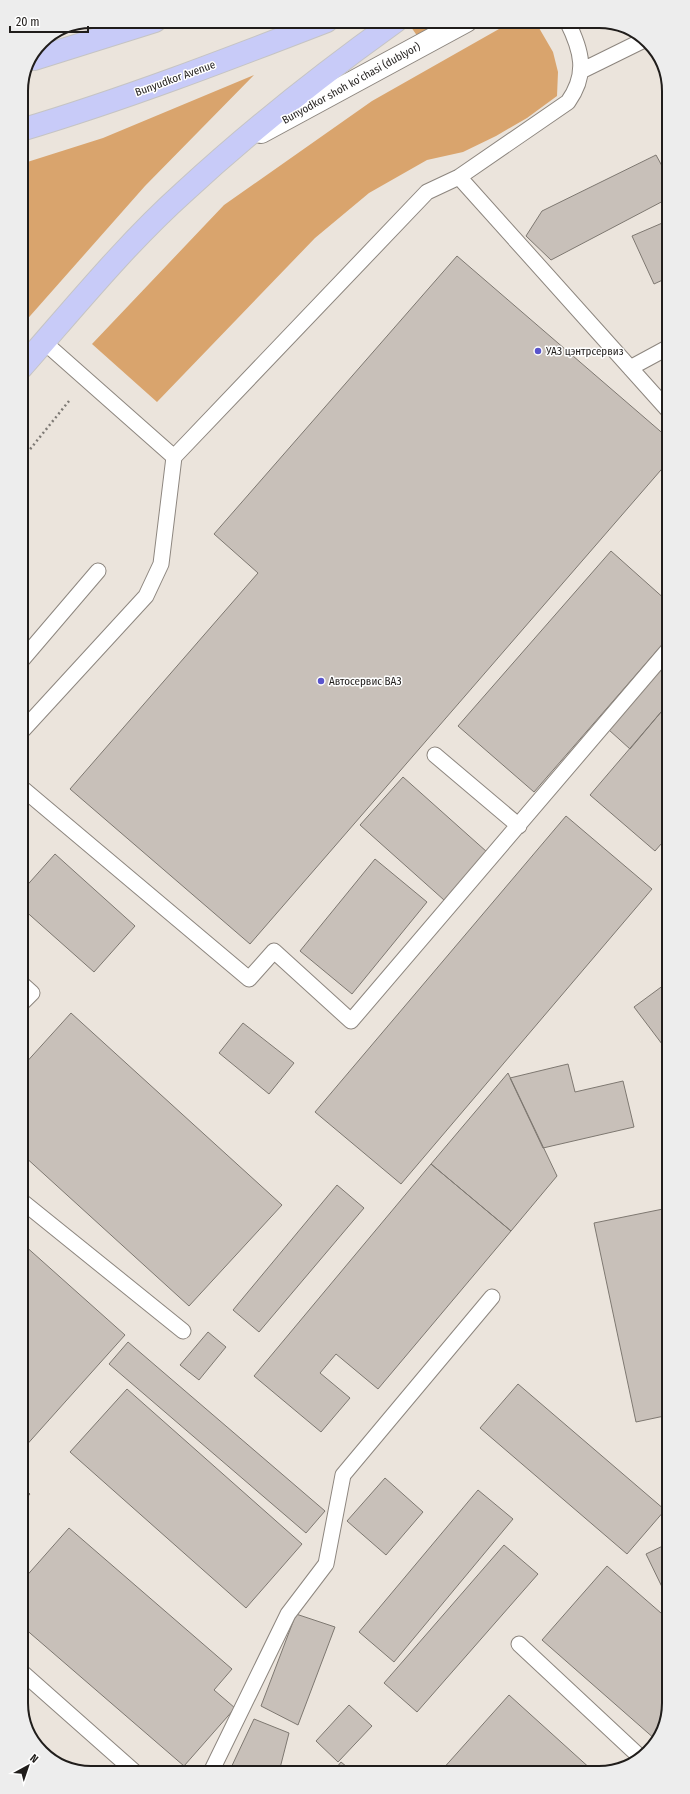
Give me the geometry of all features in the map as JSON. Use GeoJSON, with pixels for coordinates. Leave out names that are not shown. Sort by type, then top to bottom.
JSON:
{"type":"FeatureCollection","features":[{"type":"Feature","properties":{"kind":"main road"},"geometry":{"type":"LineString","coordinates":[[38,58],[133,28]]}},
{"type":"Feature","properties":{"kind":"main road","name":"Bunyudkor Avenue"},"geometry":{"type":"LineString","coordinates":[[28,128],[79,112],[167,81],[308,28]]}},
{"type":"Feature","properties":{"kind":"main road"},"geometry":{"type":"LineString","coordinates":[[28,360],[142,233],[183,192],[320,76],[386,28]]}},
{"type":"Feature","properties":{"kind":"street","name":"Bunyodkor shoh koʻchasi (dublyor)"},"geometry":{"type":"LineString","coordinates":[[237,145],[453,28]]}},
{"type":"Feature","properties":{"kind":"lane"},"geometry":{"type":"LineString","coordinates":[[28,724],[146,596],[161,564],[174,457],[427,192],[459,177],[568,102],[578,84],[581,71],[578,46],[570,28]]}},
{"type":"Feature","properties":{"kind":"lane"},"geometry":{"type":"LineString","coordinates":[[581,71],[638,43]]}},
{"type":"Feature","properties":{"kind":"lane"},"geometry":{"type":"LineString","coordinates":[[459,177],[662,403]]}},
{"type":"Feature","properties":{"kind":"lane"},"geometry":{"type":"LineString","coordinates":[[44,342],[174,457]]}},
{"type":"Feature","properties":{"kind":"lane"},"geometry":{"type":"LineString","coordinates":[[630,368],[662,351]]}},
{"type":"Feature","properties":{"kind":"lane"},"geometry":{"type":"LineString","coordinates":[[28,653],[98,571]]}},
{"type":"Feature","properties":{"kind":"lane"},"geometry":{"type":"LineString","coordinates":[[28,793],[249,979],[274,951],[351,1021],[662,657]]}},
{"type":"Feature","properties":{"kind":"lane"},"geometry":{"type":"LineString","coordinates":[[435,755],[518,826]]}},
{"type":"Feature","properties":{"kind":"lane"},"geometry":{"type":"LineString","coordinates":[[28,989],[32,993],[28,997]]}},
{"type":"Feature","properties":{"kind":"lane"},"geometry":{"type":"LineString","coordinates":[[28,1206],[183,1331]]}},
{"type":"Feature","properties":{"kind":"lane"},"geometry":{"type":"LineString","coordinates":[[214,1766],[288,1614],[326,1564],[342,1475],[492,1297]]}},
{"type":"Feature","properties":{"kind":"lane"},"geometry":{"type":"LineString","coordinates":[[519,1644],[636,1753]]}},
{"type":"Feature","properties":{"kind":"lane"},"geometry":{"type":"LineString","coordinates":[[28,1677],[128,1766]]}},
{"type":"Feature","properties":{"kind":"path"},"geometry":{"type":"LineString","coordinates":[[28,452],[69,401]]}},
{"type":"Feature","properties":{"kind":"shaded area"},"geometry":{"type":"Polygon","coordinates":[[[412,28],[434,28],[418,37],[412,28]]]}},
{"type":"Feature","properties":{"kind":"shaded area"},"geometry":{"type":"Polygon","coordinates":[[[501,28],[539,28],[553,52],[558,72],[557,96],[527,118],[496,136],[463,152],[427,160],[369,193],[315,238],[157,402],[92,344],[224,205],[372,101],[501,28]]]}},
{"type":"Feature","properties":{"kind":"shaded area"},"geometry":{"type":"Polygon","coordinates":[[[254,75],[145,186],[28,318],[28,162],[103,138],[254,75]]]}},
{"type":"Feature","properties":{"kind":"building"},"geometry":{"type":"Polygon","coordinates":[[[656,155],[662,166],[662,202],[551,260],[526,236],[542,211],[656,155]]]}},
{"type":"Feature","properties":{"kind":"building"},"geometry":{"type":"Polygon","coordinates":[[[662,223],[662,280],[654,284],[632,236],[662,223]]]}},
{"type":"Feature","properties":{"kind":"building","name":"Автосервис ВАЗ"},"geometry":{"type":"Polygon","coordinates":[[[457,256],[662,433],[662,469],[250,944],[70,789],[258,573],[214,534],[457,256]]]}},
{"type":"Feature","properties":{"kind":"building"},"geometry":{"type":"Polygon","coordinates":[[[611,551],[662,597],[662,645],[534,792],[458,726],[611,551]]]}},
{"type":"Feature","properties":{"kind":"building"},"geometry":{"type":"Polygon","coordinates":[[[662,667],[662,711],[630,749],[609,730],[662,667]]]}},
{"type":"Feature","properties":{"kind":"building"},"geometry":{"type":"Polygon","coordinates":[[[662,711],[662,843],[655,851],[590,795],[662,711]]]}},
{"type":"Feature","properties":{"kind":"building"},"geometry":{"type":"Polygon","coordinates":[[[403,777],[487,852],[444,900],[360,825],[403,777]]]}},
{"type":"Feature","properties":{"kind":"building"},"geometry":{"type":"Polygon","coordinates":[[[566,816],[652,889],[401,1184],[315,1112],[566,816]]]}},
{"type":"Feature","properties":{"kind":"building"},"geometry":{"type":"Polygon","coordinates":[[[55,854],[135,926],[94,972],[28,913],[28,884],[55,854]]]}},
{"type":"Feature","properties":{"kind":"building"},"geometry":{"type":"Polygon","coordinates":[[[375,859],[427,902],[352,994],[300,951],[375,859]]]}},
{"type":"Feature","properties":{"kind":"building"},"geometry":{"type":"Polygon","coordinates":[[[662,986],[662,1044],[634,1007],[662,986]]]}},
{"type":"Feature","properties":{"kind":"building"},"geometry":{"type":"Polygon","coordinates":[[[71,1013],[282,1205],[189,1306],[28,1160],[28,1060],[71,1013]]]}},
{"type":"Feature","properties":{"kind":"building"},"geometry":{"type":"Polygon","coordinates":[[[243,1023],[294,1063],[269,1094],[219,1053],[243,1023]]]}},
{"type":"Feature","properties":{"kind":"building"},"geometry":{"type":"Polygon","coordinates":[[[568,1064],[575,1092],[623,1081],[634,1127],[543,1148],[510,1078],[568,1064]]]}},
{"type":"Feature","properties":{"kind":"building"},"geometry":{"type":"Polygon","coordinates":[[[508,1073],[557,1176],[511,1231],[431,1164],[508,1073]]]}},
{"type":"Feature","properties":{"kind":"building"},"geometry":{"type":"Polygon","coordinates":[[[431,1164],[511,1231],[378,1389],[336,1354],[320,1373],[350,1398],[321,1432],[254,1376],[431,1164]]]}},
{"type":"Feature","properties":{"kind":"building"},"geometry":{"type":"Polygon","coordinates":[[[337,1185],[364,1208],[259,1332],[233,1310],[337,1185]]]}},
{"type":"Feature","properties":{"kind":"building"},"geometry":{"type":"Polygon","coordinates":[[[662,1209],[662,1416],[636,1422],[594,1223],[662,1209]]]}},
{"type":"Feature","properties":{"kind":"building"},"geometry":{"type":"Polygon","coordinates":[[[28,1248],[125,1335],[28,1443],[28,1248]]]}},
{"type":"Feature","properties":{"kind":"building"},"geometry":{"type":"Polygon","coordinates":[[[208,1332],[226,1347],[199,1380],[180,1365],[208,1332]]]}},
{"type":"Feature","properties":{"kind":"building"},"geometry":{"type":"Polygon","coordinates":[[[128,1342],[325,1511],[306,1533],[109,1364],[128,1342]]]}},
{"type":"Feature","properties":{"kind":"building"},"geometry":{"type":"Polygon","coordinates":[[[518,1384],[662,1507],[662,1513],[627,1554],[480,1428],[518,1384]]]}},
{"type":"Feature","properties":{"kind":"building"},"geometry":{"type":"Polygon","coordinates":[[[127,1389],[302,1544],[246,1608],[70,1452],[127,1389]]]}},
{"type":"Feature","properties":{"kind":"building"},"geometry":{"type":"Polygon","coordinates":[[[385,1478],[423,1512],[386,1555],[347,1521],[385,1478]]]}},
{"type":"Feature","properties":{"kind":"building"},"geometry":{"type":"Polygon","coordinates":[[[478,1490],[513,1519],[394,1662],[359,1632],[478,1490]]]}},
{"type":"Feature","properties":{"kind":"building"},"geometry":{"type":"Polygon","coordinates":[[[69,1528],[232,1669],[214,1690],[235,1708],[184,1766],[28,1631],[28,1574],[69,1528]]]}},
{"type":"Feature","properties":{"kind":"building"},"geometry":{"type":"Polygon","coordinates":[[[504,1545],[538,1574],[417,1712],[384,1683],[504,1545]]]}},
{"type":"Feature","properties":{"kind":"building"},"geometry":{"type":"Polygon","coordinates":[[[662,1546],[662,1587],[646,1554],[662,1546]]]}},
{"type":"Feature","properties":{"kind":"building"},"geometry":{"type":"Polygon","coordinates":[[[607,1566],[662,1614],[662,1703],[659,1723],[652,1737],[542,1640],[607,1566]]]}},
{"type":"Feature","properties":{"kind":"building"},"geometry":{"type":"Polygon","coordinates":[[[296,1614],[335,1627],[298,1725],[261,1706],[296,1614]]]}},
{"type":"Feature","properties":{"kind":"building"},"geometry":{"type":"Polygon","coordinates":[[[509,1695],[587,1766],[445,1766],[509,1695]]]}},
{"type":"Feature","properties":{"kind":"building"},"geometry":{"type":"Polygon","coordinates":[[[349,1705],[372,1726],[338,1762],[316,1741],[349,1705]]]}},
{"type":"Feature","properties":{"kind":"building"},"geometry":{"type":"Polygon","coordinates":[[[254,1719],[289,1733],[281,1766],[232,1766],[254,1719]]]}},
{"type":"Feature","properties":{"kind":"building"},"geometry":{"type":"Polygon","coordinates":[[[341,1762],[346,1766],[338,1766],[341,1762]]]}},
{"type":"Feature","properties":{"kind":"place","name":"УАЗ цэнтрсервиз"},"geometry":{"type":"Point","coordinates":[538,351]}},
{"type":"Feature","properties":{"kind":"place","name":"Автосервис ВАЗ"},"geometry":{"type":"Point","coordinates":[321,681]}}]}
